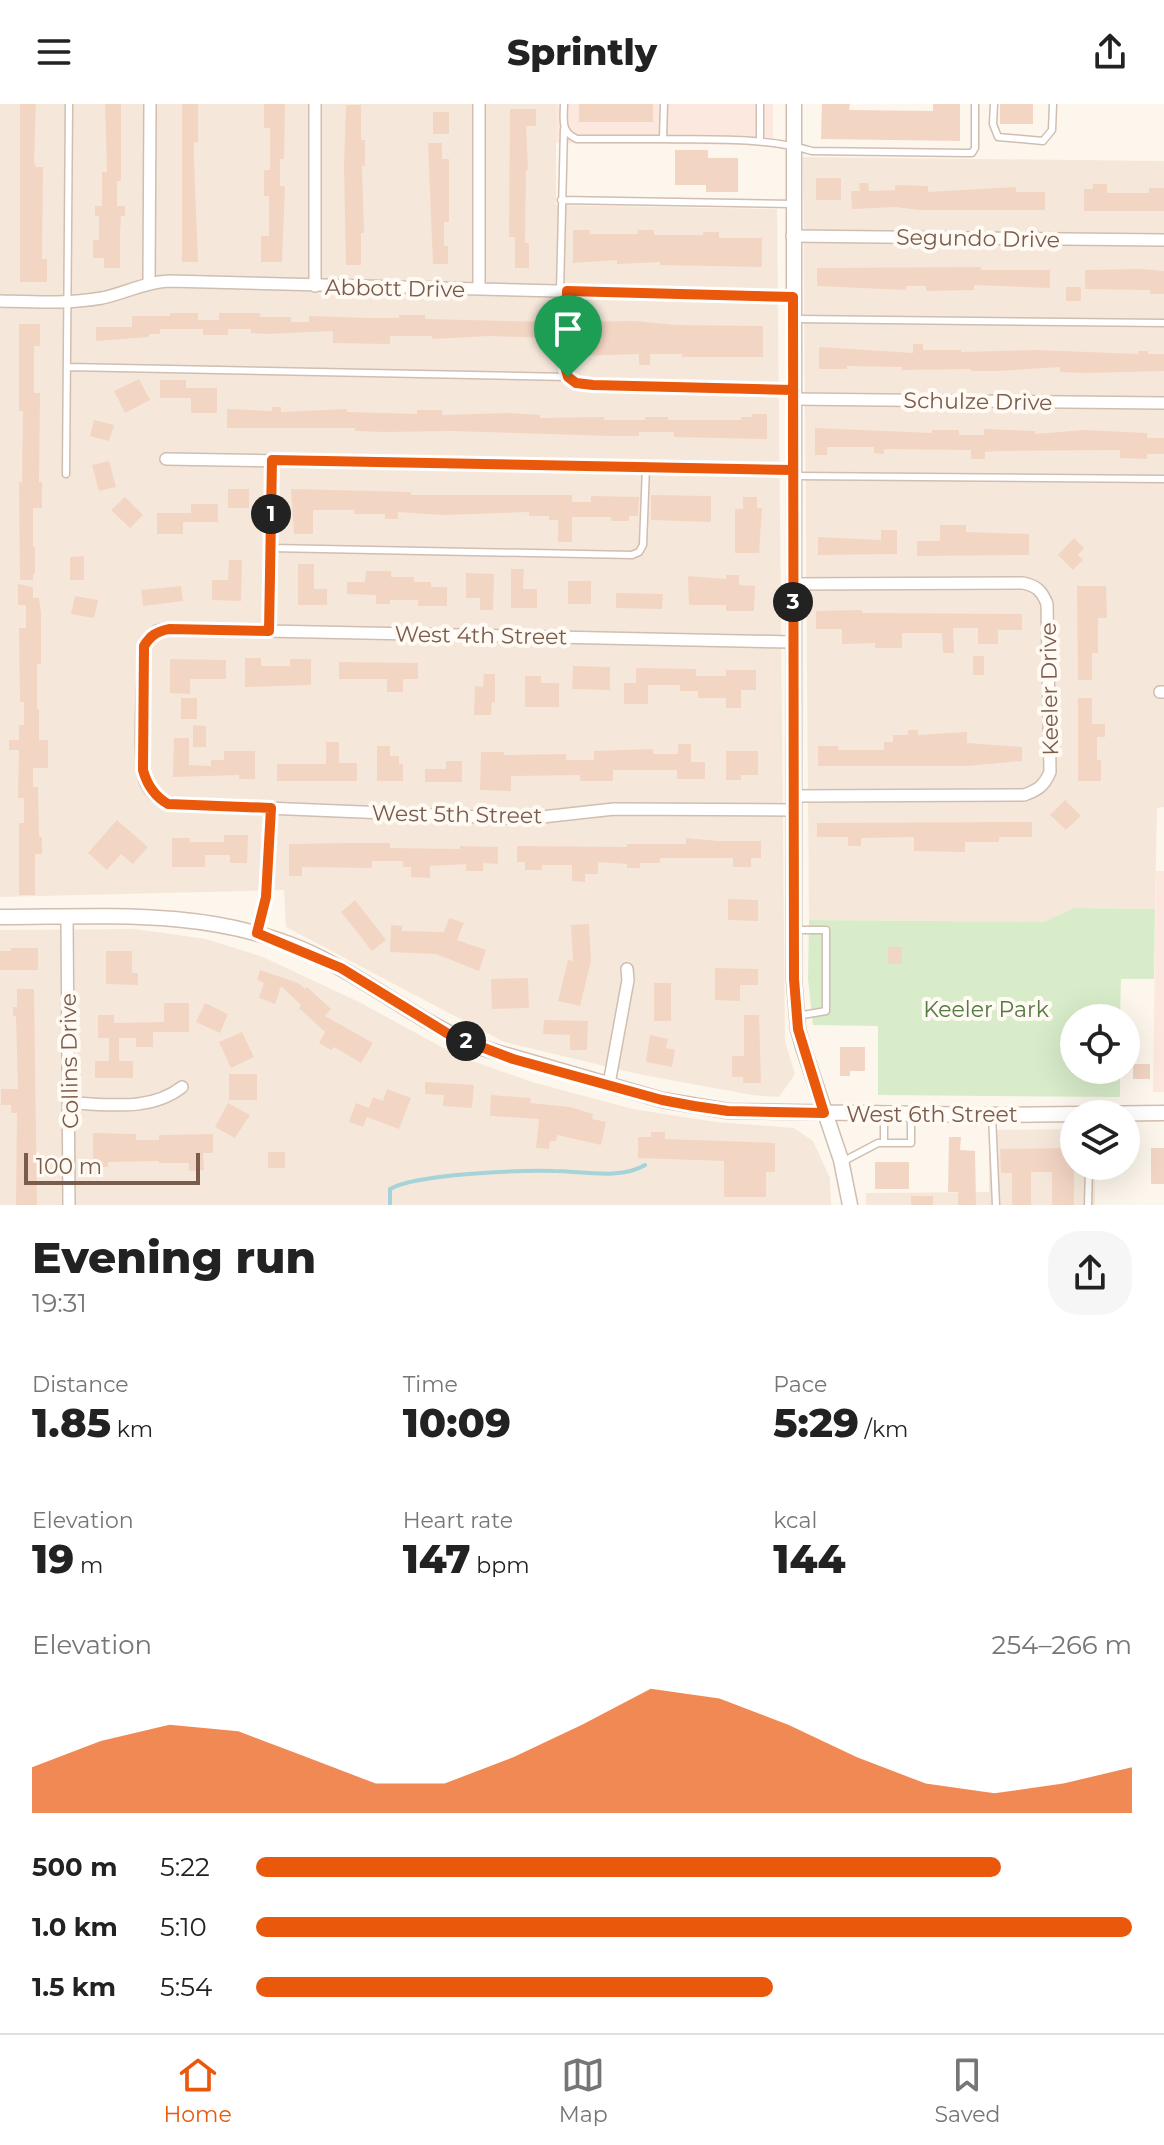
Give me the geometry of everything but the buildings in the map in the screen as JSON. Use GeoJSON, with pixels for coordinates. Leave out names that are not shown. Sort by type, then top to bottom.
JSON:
{"type":"FeatureCollection","features":[{"type":"Feature","properties":{"kind":"street"},"geometry":{"type":"LineString","coordinates":[[149,282],[150,104]]}},
{"type":"Feature","properties":{"kind":"street"},"geometry":{"type":"LineString","coordinates":[[315,104],[315,286]]}},
{"type":"Feature","properties":{"kind":"street"},"geometry":{"type":"LineString","coordinates":[[479,104],[479,289]]}},
{"type":"Feature","properties":{"kind":"street"},"geometry":{"type":"LineString","coordinates":[[794,104],[792,642],[797,1016],[803,1047],[842,1162],[850,1205]]}},
{"type":"Feature","properties":{"kind":"street","name":"Segundo Drive"},"geometry":{"type":"LineString","coordinates":[[792,236],[1164,240]]}},
{"type":"Feature","properties":{"kind":"street","name":"Abbott Drive"},"geometry":{"type":"LineString","coordinates":[[0,301],[68,302],[106,297],[149,282],[793,297]]}},
{"type":"Feature","properties":{"kind":"street","name":"Schulze Drive"},"geometry":{"type":"LineString","coordinates":[[793,395],[1164,403]]}},
{"type":"Feature","properties":{"kind":"street"},"geometry":{"type":"LineString","coordinates":[[166,459],[646,467],[793,473]]}},
{"type":"Feature","properties":{"kind":"street"},"geometry":{"type":"LineString","coordinates":[[269,631],[272,460]]}},
{"type":"Feature","properties":{"kind":"street","name":"Keeler Drive"},"geometry":{"type":"LineString","coordinates":[[793,584],[1023,583],[1035,586],[1043,593],[1047,604],[1050,772],[1045,784],[1024,795],[794,803]]}},
{"type":"Feature","properties":{"kind":"street","name":"West 4th Street"},"geometry":{"type":"LineString","coordinates":[[168,804],[158,799],[151,790],[143,770],[144,646],[157,631],[792,642]]}},
{"type":"Feature","properties":{"kind":"street","name":"West 5th Street"},"geometry":{"type":"LineString","coordinates":[[168,804],[533,818],[614,809],[794,803]]}},
{"type":"Feature","properties":{"kind":"street"},"geometry":{"type":"LineString","coordinates":[[0,917],[179,917],[257,933],[266,897],[271,808]]}},
{"type":"Feature","properties":{"kind":"street","name":"Collins Drive"},"geometry":{"type":"LineString","coordinates":[[67,917],[69,1205]]}},
{"type":"Feature","properties":{"kind":"street","name":"West 6th Street"},"geometry":{"type":"LineString","coordinates":[[257,933],[341,968],[464,1041],[513,1059],[662,1100],[728,1111],[1060,1114]]}},
{"type":"Feature","properties":{"kind":"street"},"geometry":{"type":"LineString","coordinates":[[609,1084],[628,980],[627,969]]}},
{"type":"Feature","properties":{"kind":"street"},"geometry":{"type":"LineString","coordinates":[[70,1103],[142,1105],[168,1098],[182,1087]]}},
{"type":"Feature","properties":{"kind":"street","name":"West 6th Street"},"geometry":{"type":"LineString","coordinates":[[1140,1113],[1164,1113]]}},
{"type":"Feature","properties":{"kind":"lane"},"geometry":{"type":"LineString","coordinates":[[66,474],[69,104]]}},
{"type":"Feature","properties":{"kind":"lane"},"geometry":{"type":"LineString","coordinates":[[564,104],[561,200],[568,377]]}},
{"type":"Feature","properties":{"kind":"lane"},"geometry":{"type":"LineString","coordinates":[[663,139],[664,104]]}},
{"type":"Feature","properties":{"kind":"lane"},"geometry":{"type":"LineString","coordinates":[[760,104],[760,141]]}},
{"type":"Feature","properties":{"kind":"lane"},"geometry":{"type":"LineString","coordinates":[[564,129],[569,136],[577,139],[760,141],[812,151],[972,153],[975,148],[975,104]]}},
{"type":"Feature","properties":{"kind":"lane"},"geometry":{"type":"LineString","coordinates":[[994,104],[993,124],[998,137],[1043,141],[1052,130],[1053,104]]}},
{"type":"Feature","properties":{"kind":"lane"},"geometry":{"type":"LineString","coordinates":[[561,200],[793,204]]}},
{"type":"Feature","properties":{"kind":"lane"},"geometry":{"type":"LineString","coordinates":[[793,319],[1164,323]]}},
{"type":"Feature","properties":{"kind":"lane"},"geometry":{"type":"LineString","coordinates":[[68,367],[568,377],[576,383],[593,385],[793,395]]}},
{"type":"Feature","properties":{"kind":"lane"},"geometry":{"type":"LineString","coordinates":[[271,548],[632,555],[639,552],[643,545],[646,467]]}},
{"type":"Feature","properties":{"kind":"lane"},"geometry":{"type":"LineString","coordinates":[[793,473],[1164,479]]}},
{"type":"Feature","properties":{"kind":"lane"},"geometry":{"type":"LineString","coordinates":[[794,930],[826,930],[826,1011],[797,1016]]}},
{"type":"Feature","properties":{"kind":"lane"},"geometry":{"type":"LineString","coordinates":[[884,1113],[884,1143]]}},
{"type":"Feature","properties":{"kind":"lane"},"geometry":{"type":"LineString","coordinates":[[842,1162],[878,1143],[911,1143],[911,1114]]}},
{"type":"Feature","properties":{"kind":"lane"},"geometry":{"type":"LineString","coordinates":[[992,1115],[996,1205]]}},
{"type":"Feature","properties":{"kind":"lane"},"geometry":{"type":"LineString","coordinates":[[1088,1205],[1089,1180]]}},
{"type":"Feature","properties":{"kind":"shaded area"},"geometry":{"type":"Polygon","coordinates":[[[0,104],[556,104],[556,205],[777,209],[785,1041],[795,1074],[779,1097],[638,1074],[504,1042],[286,927],[284,890],[0,897],[0,104]]]}},
{"type":"Feature","properties":{"kind":"shaded area"},"geometry":{"type":"Polygon","coordinates":[[[556,104],[773,104],[773,145],[556,143],[556,104]]]}},
{"type":"Feature","properties":{"kind":"shaded area"},"geometry":{"type":"Polygon","coordinates":[[[803,157],[1164,161],[1164,807],[1157,808],[1155,909],[1073,908],[1044,922],[809,920],[803,157]]]}},
{"type":"Feature","properties":{"kind":"shaded area"},"geometry":{"type":"Polygon","coordinates":[[[1156,871],[1164,871],[1164,1092],[1153,1092],[1156,871]]]}},
{"type":"Feature","properties":{"kind":"shaded area"},"geometry":{"type":"Polygon","coordinates":[[[135,929],[206,939],[263,957],[361,1003],[458,1056],[532,1082],[633,1109],[716,1122],[794,1128],[813,1141],[830,1178],[831,1205],[0,1205],[0,930],[135,929]]]}},
{"type":"Feature","properties":{"kind":"shaded area"},"geometry":{"type":"Polygon","coordinates":[[[1060,1129],[1060,1180],[1095,1180],[1095,1205],[866,1205],[866,1193],[989,1192],[989,1130],[1060,1129]]]}},
{"type":"Feature","properties":{"kind":"green space","name":"Keeler Park"},"geometry":{"type":"Polygon","coordinates":[[[1073,908],[1155,909],[1154,979],[1121,979],[1120,1004],[1060,1004],[1060,1084],[1120,1084],[1120,1097],[878,1095],[878,1026],[813,1025],[808,979],[809,920],[1044,922],[1073,908]]]}},
{"type":"Feature","properties":{"kind":"waterway"},"geometry":{"type":"LineString","coordinates":[[390,1205],[390,1189],[422,1180],[518,1171],[601,1174],[635,1170],[645,1165]]}},
{"type":"Feature","properties":{"kind":"route"},"geometry":{"type":"LineString","coordinates":[[567,291],[793,297],[794,979],[798,1029],[824,1113],[728,1111],[662,1100],[513,1059],[450,1035],[341,968],[257,933],[266,897],[271,808],[168,804],[158,799],[146,781],[143,770],[144,646],[151,636],[157,631],[169,629],[269,631],[272,460],[793,470],[793,399],[793,390],[593,385],[576,383],[568,377],[567,291]]}}]}
